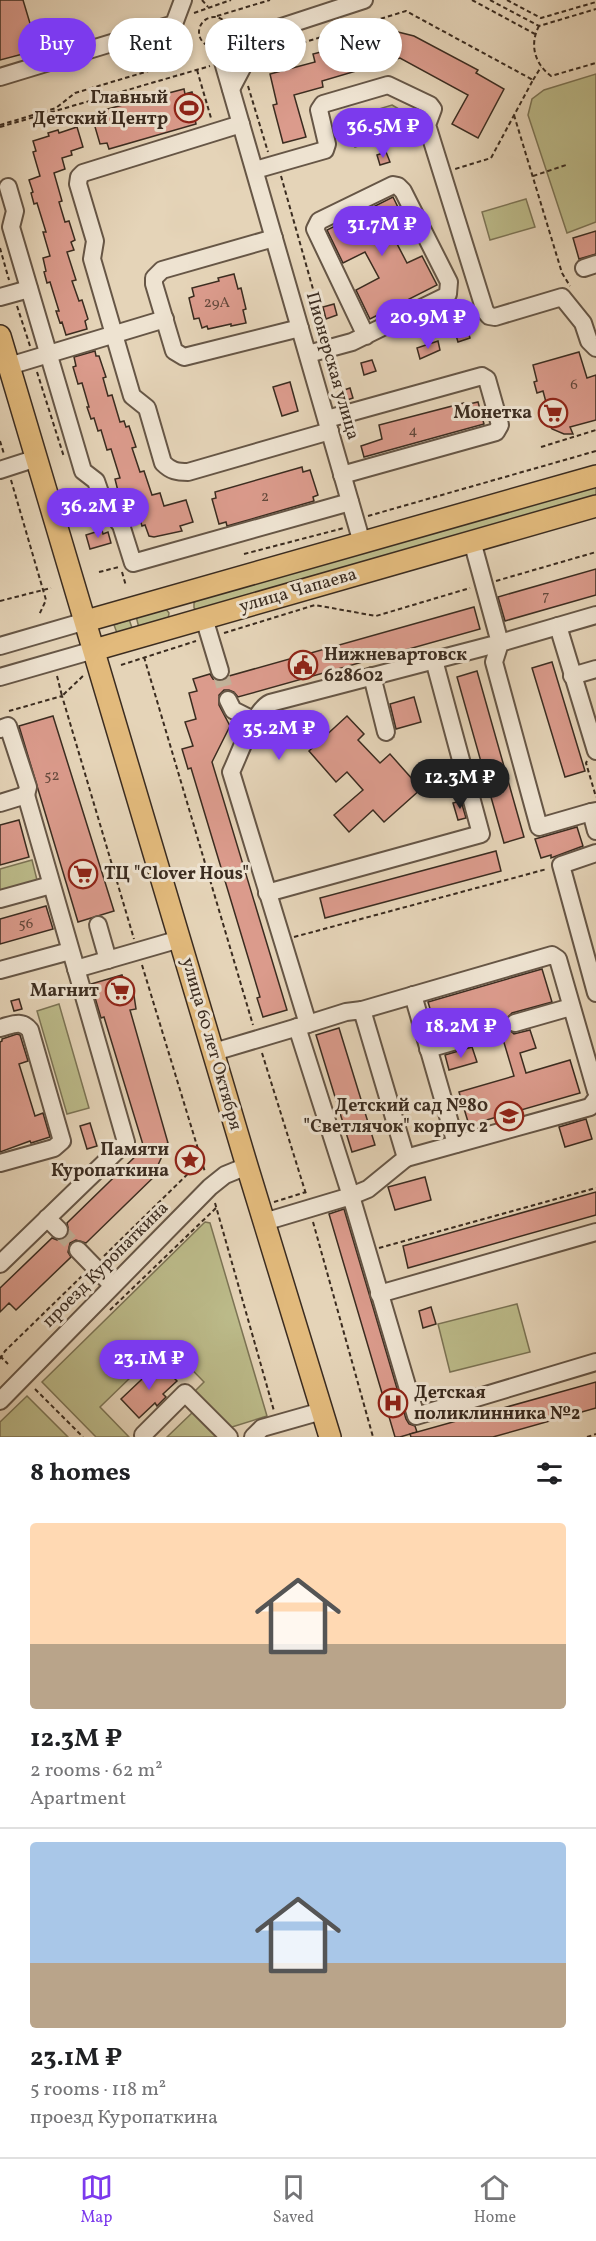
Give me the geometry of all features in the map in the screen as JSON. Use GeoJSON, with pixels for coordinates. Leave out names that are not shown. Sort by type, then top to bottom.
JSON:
{"type":"FeatureCollection","features":[{"type":"Feature","properties":{"kind":"main road"},"geometry":{"type":"LineString","coordinates":[[0,336],[86,621]]}},
{"type":"Feature","properties":{"kind":"main road","name":"улица Чапаева"},"geometry":{"type":"LineString","coordinates":[[86,621],[596,476]]}},
{"type":"Feature","properties":{"kind":"main road","name":"улица Чапаева"},"geometry":{"type":"LineString","coordinates":[[94,650],[204,625],[472,541],[596,506]]}},
{"type":"Feature","properties":{"kind":"main road"},"geometry":{"type":"LineString","coordinates":[[191,591],[182,598],[181,610],[187,617],[204,625]]}},
{"type":"Feature","properties":{"kind":"main road","name":"улица 60 лет Октября"},"geometry":{"type":"LineString","coordinates":[[86,621],[247,1166],[330,1437]]}},
{"type":"Feature","properties":{"kind":"street"},"geometry":{"type":"LineString","coordinates":[[239,87],[260,33],[364,0]]}},
{"type":"Feature","properties":{"kind":"street"},"geometry":{"type":"LineString","coordinates":[[0,77],[174,24],[185,8]]}},
{"type":"Feature","properties":{"kind":"street","name":"Пионерская улица"},"geometry":{"type":"LineString","coordinates":[[229,72],[239,87],[242,124],[300,328],[331,422],[342,475],[362,543]]}},
{"type":"Feature","properties":{"kind":"street"},"geometry":{"type":"LineString","coordinates":[[255,170],[325,150],[327,144],[319,110],[323,104],[392,85],[430,105],[433,109],[427,125],[485,311],[489,316],[495,316],[562,297],[583,323],[589,341],[596,348]]}},
{"type":"Feature","properties":{"kind":"street"},"geometry":{"type":"LineString","coordinates":[[242,124],[89,169],[80,177],[78,184],[95,241],[92,259],[132,396],[147,408],[164,463],[169,469],[178,472],[189,472],[331,422],[482,376],[487,379],[500,425],[496,432],[342,475]]}},
{"type":"Feature","properties":{"kind":"street"},"geometry":{"type":"LineString","coordinates":[[308,354],[366,336],[444,297],[450,287],[403,191],[398,186],[387,186],[315,225],[315,233],[366,336]]}},
{"type":"Feature","properties":{"kind":"street"},"geometry":{"type":"LineString","coordinates":[[8,187],[15,211],[11,227],[82,471],[96,482],[104,504],[121,525],[133,563],[350,502]]}},
{"type":"Feature","properties":{"kind":"street"},"geometry":{"type":"LineString","coordinates":[[274,238],[158,272],[154,278],[154,284],[174,351],[184,357],[190,358],[300,328]]}},
{"type":"Feature","properties":{"kind":"street"},"geometry":{"type":"LineString","coordinates":[[0,297],[30,289]]}},
{"type":"Feature","properties":{"kind":"street"},"geometry":{"type":"LineString","coordinates":[[9,366],[165,319]]}},
{"type":"Feature","properties":{"kind":"street"},"geometry":{"type":"LineString","coordinates":[[4,468],[37,458]]}},
{"type":"Feature","properties":{"kind":"street"},"geometry":{"type":"LineString","coordinates":[[472,541],[500,643],[494,662],[539,827],[594,807],[596,831]]}},
{"type":"Feature","properties":{"kind":"street"},"geometry":{"type":"LineString","coordinates":[[596,615],[500,643],[270,703],[260,710],[231,772],[282,940],[302,1025],[416,1416],[596,1362]]}},
{"type":"Feature","properties":{"kind":"street","name":"улица Чапаева"},"geometry":{"type":"LineString","coordinates":[[0,646],[86,621]]}},
{"type":"Feature","properties":{"kind":"street"},"geometry":{"type":"LineString","coordinates":[[204,625],[220,671]]}},
{"type":"Feature","properties":{"kind":"street"},"geometry":{"type":"LineString","coordinates":[[558,626],[595,751]]}},
{"type":"Feature","properties":{"kind":"street","name":"улица Чапаева"},"geometry":{"type":"LineString","coordinates":[[0,676],[94,650]]}},
{"type":"Feature","properties":{"kind":"street"},"geometry":{"type":"LineString","coordinates":[[267,893],[481,834],[434,660]]}},
{"type":"Feature","properties":{"kind":"street"},"geometry":{"type":"LineString","coordinates":[[572,676],[596,669]]}},
{"type":"Feature","properties":{"kind":"street"},"geometry":{"type":"LineString","coordinates":[[372,676],[386,732]]}},
{"type":"Feature","properties":{"kind":"street"},"geometry":{"type":"LineString","coordinates":[[228,700],[233,710],[255,721]]}},
{"type":"Feature","properties":{"kind":"street"},"geometry":{"type":"LineString","coordinates":[[0,729],[8,726],[28,788],[26,795],[126,1142],[53,1224],[0,1264]]}},
{"type":"Feature","properties":{"kind":"street"},"geometry":{"type":"LineString","coordinates":[[0,803],[26,795]]}},
{"type":"Feature","properties":{"kind":"street"},"geometry":{"type":"LineString","coordinates":[[596,853],[561,865],[596,993]]}},
{"type":"Feature","properties":{"kind":"street"},"geometry":{"type":"LineString","coordinates":[[0,899],[51,885]]}},
{"type":"Feature","properties":{"kind":"street"},"geometry":{"type":"LineString","coordinates":[[98,925],[108,960]]}},
{"type":"Feature","properties":{"kind":"street"},"geometry":{"type":"LineString","coordinates":[[76,969],[180,939]]}},
{"type":"Feature","properties":{"kind":"street"},"geometry":{"type":"LineString","coordinates":[[0,970],[70,951]]}},
{"type":"Feature","properties":{"kind":"street"},"geometry":{"type":"LineString","coordinates":[[214,1052],[346,1012],[362,1010],[552,955],[558,959],[596,1091]]}},
{"type":"Feature","properties":{"kind":"street"},"geometry":{"type":"LineString","coordinates":[[413,995],[456,1144]]}},
{"type":"Feature","properties":{"kind":"street"},"geometry":{"type":"LineString","coordinates":[[515,1023],[572,1007]]}},
{"type":"Feature","properties":{"kind":"street"},"geometry":{"type":"LineString","coordinates":[[362,1010],[406,1158]]}},
{"type":"Feature","properties":{"kind":"street"},"geometry":{"type":"LineString","coordinates":[[0,1028],[19,1022],[30,1030],[62,1141],[54,1148],[0,1163]]}},
{"type":"Feature","properties":{"kind":"street"},"geometry":{"type":"LineString","coordinates":[[429,1049],[494,1030]]}},
{"type":"Feature","properties":{"kind":"street"},"geometry":{"type":"LineString","coordinates":[[264,1222],[368,1190],[406,1158],[590,1107],[596,1100]]}},
{"type":"Feature","properties":{"kind":"street","name":"проезд Куропаткина"},"geometry":{"type":"LineString","coordinates":[[0,1401],[29,1383],[112,1285],[210,1187],[225,1174],[247,1166]]}},
{"type":"Feature","properties":{"kind":"street"},"geometry":{"type":"LineString","coordinates":[[379,1294],[596,1232]]}},
{"type":"Feature","properties":{"kind":"street"},"geometry":{"type":"LineString","coordinates":[[78,1250],[112,1285]]}},
{"type":"Feature","properties":{"kind":"street"},"geometry":{"type":"LineString","coordinates":[[143,1435],[185,1394],[229,1437]]}},
{"type":"Feature","properties":{"kind":"street"},"geometry":{"type":"LineString","coordinates":[[253,1437],[262,1428],[322,1411]]}},
{"type":"Feature","properties":{"kind":"path"},"geometry":{"type":"LineString","coordinates":[[202,0],[208,7]]}},
{"type":"Feature","properties":{"kind":"path"},"geometry":{"type":"LineString","coordinates":[[185,8],[208,7],[231,0]]}},
{"type":"Feature","properties":{"kind":"path"},"geometry":{"type":"LineString","coordinates":[[214,17],[222,19],[227,24],[229,32],[228,39],[222,45],[215,47],[207,45],[202,40],[201,25],[207,19],[270,0]]}},
{"type":"Feature","properties":{"kind":"path"},"geometry":{"type":"LineString","coordinates":[[472,0],[535,34]]}},
{"type":"Feature","properties":{"kind":"path"},"geometry":{"type":"LineString","coordinates":[[490,0],[538,26],[596,9]]}},
{"type":"Feature","properties":{"kind":"path"},"geometry":{"type":"LineString","coordinates":[[507,0],[541,18],[596,2]]}},
{"type":"Feature","properties":{"kind":"path"},"geometry":{"type":"LineString","coordinates":[[306,42],[406,11],[533,80]]}},
{"type":"Feature","properties":{"kind":"path"},"geometry":{"type":"LineString","coordinates":[[538,26],[534,51],[541,66],[551,76],[596,63]]}},
{"type":"Feature","properties":{"kind":"path"},"geometry":{"type":"LineString","coordinates":[[450,171],[491,158],[541,66]]}},
{"type":"Feature","properties":{"kind":"path"},"geometry":{"type":"LineString","coordinates":[[0,126],[205,68]]}},
{"type":"Feature","properties":{"kind":"path"},"geometry":{"type":"LineString","coordinates":[[197,70],[215,132]]}},
{"type":"Feature","properties":{"kind":"path"},"geometry":{"type":"LineString","coordinates":[[0,126],[56,108],[75,93],[145,72]]}},
{"type":"Feature","properties":{"kind":"path"},"geometry":{"type":"LineString","coordinates":[[239,87],[267,151],[275,155],[337,374],[331,394],[331,422]]}},
{"type":"Feature","properties":{"kind":"path"},"geometry":{"type":"LineString","coordinates":[[514,115],[562,273],[573,290]]}},
{"type":"Feature","properties":{"kind":"path"},"geometry":{"type":"LineString","coordinates":[[533,176],[566,165]]}},
{"type":"Feature","properties":{"kind":"path"},"geometry":{"type":"LineString","coordinates":[[541,447],[596,430]]}},
{"type":"Feature","properties":{"kind":"path"},"geometry":{"type":"LineString","coordinates":[[0,441],[4,468],[46,600],[39,615]]}},
{"type":"Feature","properties":{"kind":"path"},"geometry":{"type":"LineString","coordinates":[[244,554],[346,527],[366,517],[596,451]]}},
{"type":"Feature","properties":{"kind":"path"},"geometry":{"type":"LineString","coordinates":[[121,665],[204,625],[315,605],[376,616],[596,552]]}},
{"type":"Feature","properties":{"kind":"path"},"geometry":{"type":"LineString","coordinates":[[99,572],[121,566],[126,586]]}},
{"type":"Feature","properties":{"kind":"path"},"geometry":{"type":"LineString","coordinates":[[0,601],[42,588],[51,588]]}},
{"type":"Feature","properties":{"kind":"path"},"geometry":{"type":"LineString","coordinates":[[55,671],[210,1187],[278,1423]]}},
{"type":"Feature","properties":{"kind":"path"},"geometry":{"type":"LineString","coordinates":[[0,714],[62,696],[84,675]]}},
{"type":"Feature","properties":{"kind":"path"},"geometry":{"type":"LineString","coordinates":[[594,807],[586,763],[595,751]]}},
{"type":"Feature","properties":{"kind":"path"},"geometry":{"type":"LineString","coordinates":[[282,940],[561,865]]}},
{"type":"Feature","properties":{"kind":"path"},"geometry":{"type":"LineString","coordinates":[[367,1251],[596,1188]]}},
{"type":"Feature","properties":{"kind":"path"},"geometry":{"type":"LineString","coordinates":[[274,1202],[306,1192]]}},
{"type":"Feature","properties":{"kind":"path"},"geometry":{"type":"LineString","coordinates":[[0,1356],[8,1364]]}},
{"type":"Feature","properties":{"kind":"path"},"geometry":{"type":"LineString","coordinates":[[29,1383],[83,1437]]}},
{"type":"Feature","properties":{"kind":"path"},"geometry":{"type":"LineString","coordinates":[[586,1437],[596,1434]]}},
{"type":"Feature","properties":{"kind":"shaded area"},"geometry":{"type":"Polygon","coordinates":[[[596,74],[596,222],[567,233],[528,115],[532,99],[544,90],[596,74]]]}},
{"type":"Feature","properties":{"kind":"shaded area"},"geometry":{"type":"Polygon","coordinates":[[[392,105],[416,119],[419,127],[355,147],[346,119],[392,105]]]}},
{"type":"Feature","properties":{"kind":"shaded area"},"geometry":{"type":"Polygon","coordinates":[[[526,199],[535,227],[490,240],[482,212],[526,199]]]}},
{"type":"Feature","properties":{"kind":"shaded area"},"geometry":{"type":"Polygon","coordinates":[[[596,484],[596,497],[197,611],[194,608],[197,599],[596,484]]]}},
{"type":"Feature","properties":{"kind":"shaded area"},"geometry":{"type":"Polygon","coordinates":[[[165,608],[169,613],[168,620],[139,628],[136,616],[165,608]]]}},
{"type":"Feature","properties":{"kind":"shaded area"},"geometry":{"type":"Polygon","coordinates":[[[129,619],[133,631],[117,633],[114,625],[129,619]]]}},
{"type":"Feature","properties":{"kind":"shaded area"},"geometry":{"type":"Polygon","coordinates":[[[32,860],[37,880],[0,891],[0,869],[32,860]]]}},
{"type":"Feature","properties":{"kind":"shaded area"},"geometry":{"type":"Polygon","coordinates":[[[59,1004],[89,1108],[67,1114],[37,1011],[59,1004]]]}},
{"type":"Feature","properties":{"kind":"shaded area"},"geometry":{"type":"Polygon","coordinates":[[[205,1222],[210,1223],[267,1416],[225,1427],[194,1392],[204,1382],[166,1343],[100,1407],[129,1437],[96,1437],[42,1382],[205,1222]]]}},
{"type":"Feature","properties":{"kind":"shaded area"},"geometry":{"type":"Polygon","coordinates":[[[517,1304],[530,1352],[450,1372],[438,1324],[517,1304]]]}},
{"type":"Feature","properties":{"kind":"shaded area"},"geometry":{"type":"Polygon","coordinates":[[[27,1396],[68,1437],[0,1437],[0,1422],[27,1396]]]}},
{"type":"Feature","properties":{"kind":"shaded area"},"geometry":{"type":"Polygon","coordinates":[[[193,1412],[223,1437],[167,1437],[193,1412]]]}},
{"type":"Feature","properties":{"kind":"building"},"geometry":{"type":"Polygon","coordinates":[[[0,0],[23,0],[28,18],[18,18],[18,55],[0,60],[0,0]]]}},
{"type":"Feature","properties":{"kind":"building"},"geometry":{"type":"Polygon","coordinates":[[[402,33],[414,36],[478,70],[476,73],[504,89],[478,138],[452,124],[468,95],[402,59],[402,33]]]}},
{"type":"Feature","properties":{"kind":"building"},"geometry":{"type":"Polygon","coordinates":[[[318,53],[318,72],[353,72],[322,81],[323,87],[294,95],[306,137],[283,143],[273,105],[277,104],[270,74],[306,72],[306,64],[315,62],[313,54],[318,53]]]}},
{"type":"Feature","properties":{"kind":"building"},"geometry":{"type":"Polygon","coordinates":[[[184,89],[185,94],[192,92],[199,118],[195,119],[196,124],[109,149],[107,143],[100,144],[93,120],[98,118],[96,112],[184,89]]]}},
{"type":"Feature","properties":{"kind":"building"},"geometry":{"type":"Polygon","coordinates":[[[77,127],[83,147],[71,151],[72,155],[62,158],[65,169],[54,173],[65,222],[69,221],[75,240],[71,242],[74,250],[67,252],[76,280],[72,281],[79,301],[82,300],[88,319],[85,321],[87,329],[66,335],[56,311],[59,311],[50,282],[47,283],[44,272],[46,271],[43,258],[50,256],[43,232],[46,232],[37,203],[34,204],[29,180],[40,176],[33,152],[36,151],[33,141],[49,136],[48,133],[58,130],[59,133],[77,127]]]}},
{"type":"Feature","properties":{"kind":"building"},"geometry":{"type":"Polygon","coordinates":[[[386,152],[390,162],[380,165],[377,155],[386,152]]]}},
{"type":"Feature","properties":{"kind":"building"},"geometry":{"type":"Polygon","coordinates":[[[393,197],[409,230],[394,238],[407,263],[422,256],[437,285],[370,319],[356,290],[379,278],[365,252],[343,263],[327,230],[393,197]]]}},
{"type":"Feature","properties":{"kind":"building"},"geometry":{"type":"Polygon","coordinates":[[[596,231],[596,254],[579,259],[573,238],[596,231]]]}},
{"type":"Feature","properties":{"kind":"building"},"geometry":{"type":"Polygon","coordinates":[[[234,274],[238,289],[241,288],[246,309],[243,310],[246,323],[202,328],[199,318],[194,319],[189,298],[194,296],[192,288],[219,281],[218,278],[234,274]]]}},
{"type":"Feature","properties":{"kind":"building"},"geometry":{"type":"Polygon","coordinates":[[[334,304],[337,315],[326,319],[323,307],[334,304]]]}},
{"type":"Feature","properties":{"kind":"building"},"geometry":{"type":"Polygon","coordinates":[[[467,328],[470,338],[458,342],[455,332],[467,328]]]}},
{"type":"Feature","properties":{"kind":"building"},"geometry":{"type":"Polygon","coordinates":[[[438,341],[440,350],[420,359],[417,348],[438,341]]]}},
{"type":"Feature","properties":{"kind":"building"},"geometry":{"type":"Polygon","coordinates":[[[95,351],[106,377],[103,378],[108,396],[112,395],[120,422],[124,421],[126,427],[129,426],[136,447],[132,448],[140,472],[144,471],[152,495],[160,493],[164,506],[186,500],[193,522],[180,526],[182,531],[149,536],[145,525],[142,526],[134,499],[127,502],[124,489],[118,491],[115,479],[120,478],[111,449],[107,450],[101,430],[98,431],[94,418],[91,419],[82,383],[78,384],[73,367],[76,366],[74,357],[95,351]]]}},
{"type":"Feature","properties":{"kind":"building"},"geometry":{"type":"Polygon","coordinates":[[[579,352],[587,378],[596,375],[596,420],[570,427],[573,434],[564,434],[552,429],[545,419],[550,417],[543,391],[537,393],[533,365],[579,352]]]}},
{"type":"Feature","properties":{"kind":"building"},"geometry":{"type":"Polygon","coordinates":[[[372,360],[376,371],[364,375],[361,363],[372,360]]]}},
{"type":"Feature","properties":{"kind":"building"},"geometry":{"type":"Polygon","coordinates":[[[290,382],[298,411],[282,416],[273,387],[290,382]]]}},
{"type":"Feature","properties":{"kind":"building"},"geometry":{"type":"Polygon","coordinates":[[[350,388],[353,398],[344,401],[341,391],[350,388]]]}},
{"type":"Feature","properties":{"kind":"building"},"geometry":{"type":"Polygon","coordinates":[[[478,402],[484,424],[364,457],[361,446],[382,439],[379,425],[464,403],[465,405],[478,402]]]}},
{"type":"Feature","properties":{"kind":"building"},"geometry":{"type":"Polygon","coordinates":[[[302,467],[303,472],[310,470],[318,495],[313,497],[314,501],[227,526],[226,522],[219,524],[212,499],[216,498],[215,492],[302,467]]]}},
{"type":"Feature","properties":{"kind":"building"},"geometry":{"type":"Polygon","coordinates":[[[102,530],[103,534],[108,532],[111,543],[90,549],[86,535],[102,530]]]}},
{"type":"Feature","properties":{"kind":"building"},"geometry":{"type":"Polygon","coordinates":[[[596,569],[596,595],[505,621],[498,597],[596,569]]]}},
{"type":"Feature","properties":{"kind":"building"},"geometry":{"type":"Polygon","coordinates":[[[474,607],[480,629],[238,697],[229,690],[224,690],[219,695],[219,705],[230,726],[212,762],[287,1010],[263,1017],[257,998],[260,997],[191,768],[188,769],[182,749],[193,746],[185,722],[196,719],[189,693],[197,691],[193,679],[210,674],[213,679],[222,681],[229,676],[474,607]]]}},
{"type":"Feature","properties":{"kind":"building"},"geometry":{"type":"Polygon","coordinates":[[[552,662],[585,771],[565,777],[532,668],[552,662]]]}},
{"type":"Feature","properties":{"kind":"building"},"geometry":{"type":"Polygon","coordinates":[[[477,671],[524,837],[504,843],[457,677],[477,671]]]}},
{"type":"Feature","properties":{"kind":"building"},"geometry":{"type":"Polygon","coordinates":[[[414,697],[421,722],[396,729],[390,704],[414,697]]]}},
{"type":"Feature","properties":{"kind":"building"},"geometry":{"type":"Polygon","coordinates":[[[53,716],[114,911],[78,922],[19,726],[53,716]]]}},
{"type":"Feature","properties":{"kind":"building"},"geometry":{"type":"Polygon","coordinates":[[[347,716],[364,734],[358,740],[380,763],[390,754],[421,789],[384,822],[373,810],[349,832],[334,815],[363,790],[347,772],[336,782],[309,751],[347,716]]]}},
{"type":"Feature","properties":{"kind":"building"},"geometry":{"type":"Polygon","coordinates":[[[461,801],[466,818],[458,820],[453,803],[461,801]]]}},
{"type":"Feature","properties":{"kind":"building"},"geometry":{"type":"Polygon","coordinates":[[[19,820],[29,857],[0,865],[0,825],[19,820]]]}},
{"type":"Feature","properties":{"kind":"building"},"geometry":{"type":"Polygon","coordinates":[[[577,827],[583,846],[551,858],[551,855],[541,858],[535,839],[577,827]]]}},
{"type":"Feature","properties":{"kind":"building"},"geometry":{"type":"Polygon","coordinates":[[[496,851],[501,871],[325,918],[320,898],[496,851]]]}},
{"type":"Feature","properties":{"kind":"building"},"geometry":{"type":"Polygon","coordinates":[[[46,906],[53,929],[0,944],[0,919],[46,906]]]}},
{"type":"Feature","properties":{"kind":"building"},"geometry":{"type":"Polygon","coordinates":[[[542,969],[552,1002],[512,1013],[505,1020],[505,1026],[514,1034],[530,1030],[536,1048],[520,1053],[526,1073],[570,1060],[580,1093],[469,1125],[459,1092],[514,1076],[502,1036],[504,1027],[497,1019],[438,1035],[428,1002],[542,969]]]}},
{"type":"Feature","properties":{"kind":"building"},"geometry":{"type":"Polygon","coordinates":[[[122,975],[133,989],[136,1009],[130,1010],[168,1143],[165,1144],[158,1165],[162,1169],[86,1243],[76,1240],[70,1243],[68,1252],[71,1257],[16,1310],[9,1303],[0,1312],[0,1288],[52,1238],[57,1240],[66,1238],[69,1232],[67,1223],[144,1148],[104,1017],[101,1018],[91,984],[122,975]]]}},
{"type":"Feature","properties":{"kind":"building"},"geometry":{"type":"Polygon","coordinates":[[[19,999],[22,1009],[14,1011],[11,1001],[19,999]]]}},
{"type":"Feature","properties":{"kind":"building"},"geometry":{"type":"Polygon","coordinates":[[[339,1028],[375,1145],[352,1152],[316,1035],[339,1028]]]}},
{"type":"Feature","properties":{"kind":"building"},"geometry":{"type":"Polygon","coordinates":[[[20,1035],[28,1061],[19,1064],[35,1116],[43,1113],[50,1137],[31,1143],[30,1141],[0,1152],[0,1042],[2,1039],[20,1035]]]}},
{"type":"Feature","properties":{"kind":"building"},"geometry":{"type":"Polygon","coordinates":[[[472,1047],[477,1062],[449,1070],[445,1055],[472,1047]]]}},
{"type":"Feature","properties":{"kind":"building"},"geometry":{"type":"Polygon","coordinates":[[[586,1119],[592,1139],[565,1147],[559,1127],[586,1119]]]}},
{"type":"Feature","properties":{"kind":"building"},"geometry":{"type":"Polygon","coordinates":[[[90,1123],[97,1146],[87,1149],[80,1126],[90,1123]]]}},
{"type":"Feature","properties":{"kind":"building"},"geometry":{"type":"Polygon","coordinates":[[[425,1177],[431,1200],[395,1210],[388,1187],[425,1177]]]}},
{"type":"Feature","properties":{"kind":"building"},"geometry":{"type":"Polygon","coordinates":[[[596,1192],[596,1215],[408,1268],[403,1246],[596,1192]]]}},
{"type":"Feature","properties":{"kind":"building"},"geometry":{"type":"Polygon","coordinates":[[[344,1209],[406,1419],[409,1424],[415,1426],[417,1432],[400,1437],[395,1437],[329,1214],[344,1209]]]}},
{"type":"Feature","properties":{"kind":"building"},"geometry":{"type":"Polygon","coordinates":[[[431,1307],[436,1324],[423,1328],[419,1311],[431,1307]]]}},
{"type":"Feature","properties":{"kind":"building"},"geometry":{"type":"Polygon","coordinates":[[[159,1363],[177,1381],[163,1394],[166,1397],[157,1406],[155,1403],[139,1418],[121,1399],[159,1363]]]}},
{"type":"Feature","properties":{"kind":"building"},"geometry":{"type":"Polygon","coordinates":[[[596,1382],[596,1408],[493,1437],[411,1437],[410,1434],[596,1382]]]}},
{"type":"Feature","properties":{"kind":"tunnel"},"geometry":{"type":"LineString","coordinates":[[220,671],[228,700]]}},
{"type":"Feature","properties":{"kind":"tunnel"},"geometry":{"type":"LineString","coordinates":[[59,1230],[78,1250]]}},
{"type":"Feature","properties":{"kind":"place","name":"Главный Детский Центр"},"geometry":{"type":"Point","coordinates":[189,108]}},
{"type":"Feature","properties":{"kind":"place","name":"Монетка"},"geometry":{"type":"Point","coordinates":[553,413]}},
{"type":"Feature","properties":{"kind":"place","name":"Нижневартовск 628602"},"geometry":{"type":"Point","coordinates":[303,665]}},
{"type":"Feature","properties":{"kind":"place","name":"ТЦ \"Clover Hous\""},"geometry":{"type":"Point","coordinates":[83,874]}},
{"type":"Feature","properties":{"kind":"place","name":"Магнит"},"geometry":{"type":"Point","coordinates":[120,991]}},
{"type":"Feature","properties":{"kind":"place","name":"Детский сад №80 \"Светлячок\" корпус 2"},"geometry":{"type":"Point","coordinates":[509,1116]}},
{"type":"Feature","properties":{"kind":"place","name":"Памяти Куропаткина"},"geometry":{"type":"Point","coordinates":[190,1160]}},
{"type":"Feature","properties":{"kind":"place","name":"Детская поликлинника №2"},"geometry":{"type":"Point","coordinates":[393,1403]}}]}
